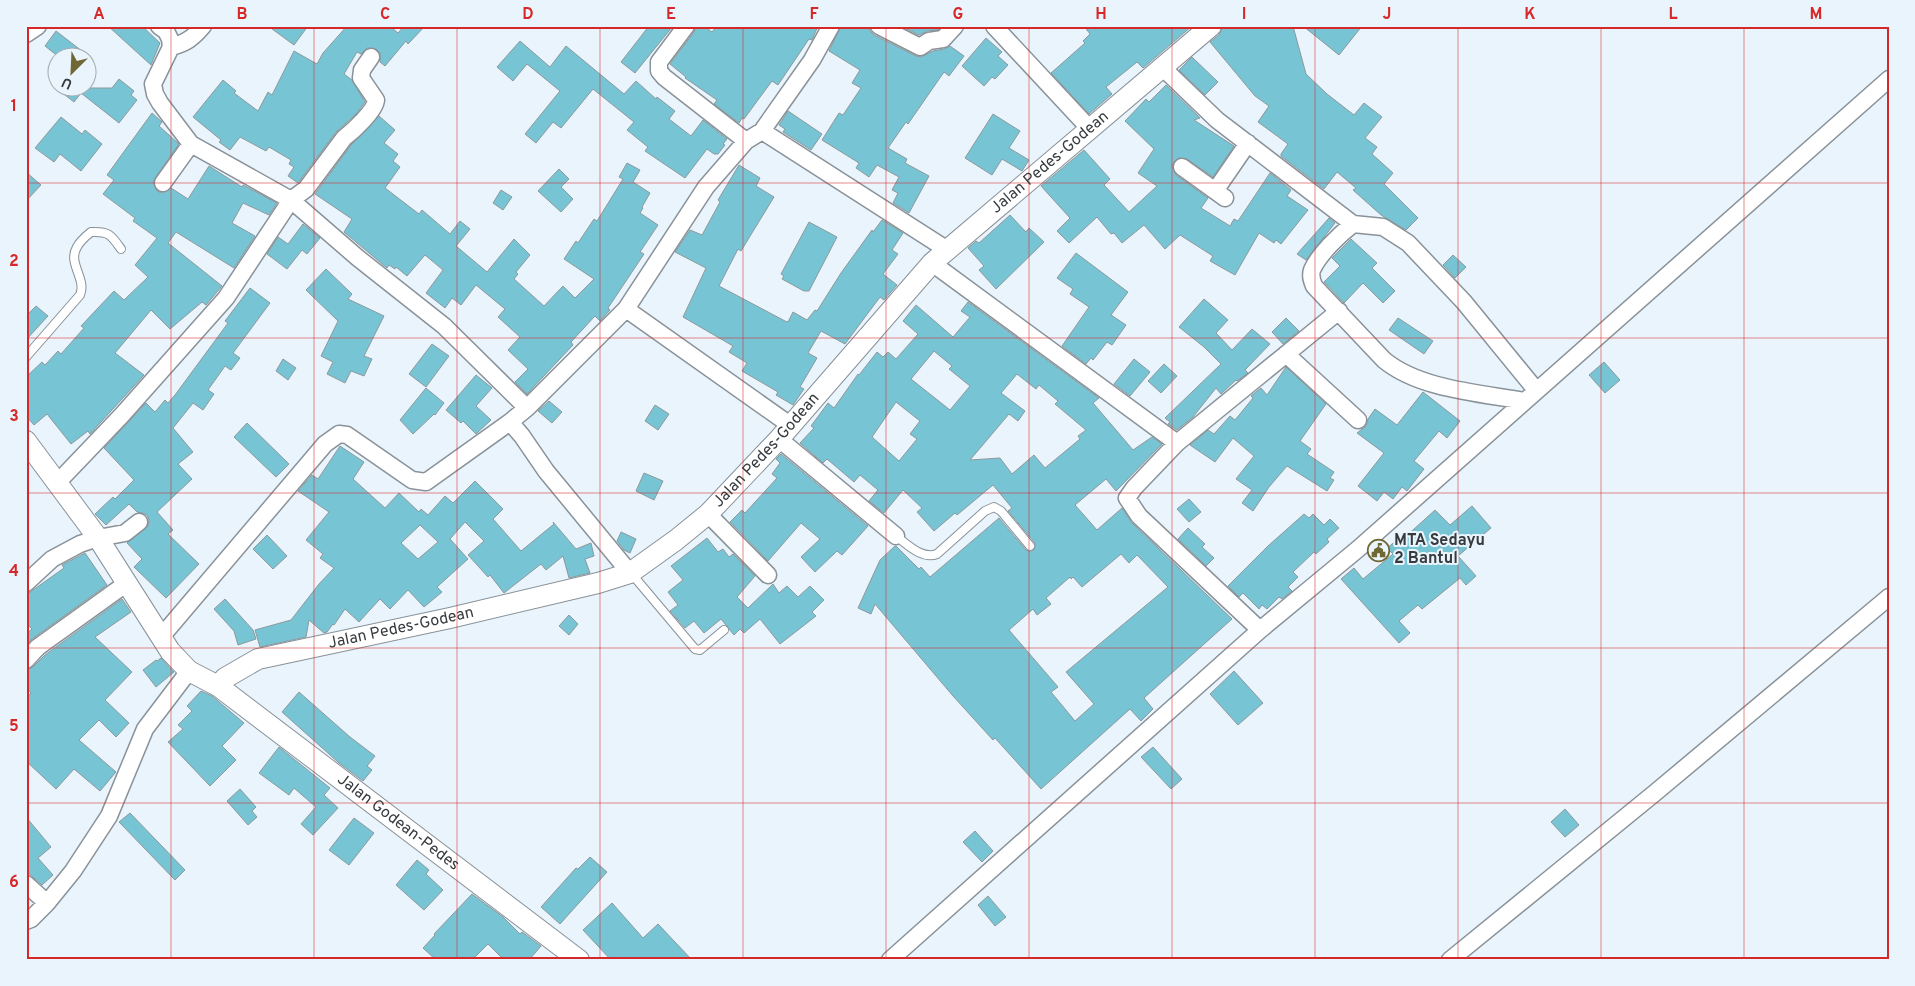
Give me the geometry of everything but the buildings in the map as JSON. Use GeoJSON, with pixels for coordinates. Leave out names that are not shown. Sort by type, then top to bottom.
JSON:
{"type":"FeatureCollection","features":[{"type":"Feature","properties":{"kind":"street"},"geometry":{"type":"LineString","coordinates":[[26,34],[38,26]]}},
{"type":"Feature","properties":{"kind":"street"},"geometry":{"type":"LineString","coordinates":[[159,26],[166,31],[171,47],[153,84],[155,94],[191,144],[291,200],[358,258],[444,326],[527,408]]}},
{"type":"Feature","properties":{"kind":"street"},"geometry":{"type":"LineString","coordinates":[[171,47],[186,43],[203,26]]}},
{"type":"Feature","properties":{"kind":"street"},"geometry":{"type":"LineString","coordinates":[[686,26],[659,62],[659,71],[664,77],[746,140]]}},
{"type":"Feature","properties":{"kind":"street"},"geometry":{"type":"LineString","coordinates":[[161,637],[325,444],[339,434],[347,435],[412,480],[426,482],[527,408],[626,308],[706,187],[746,140],[762,131],[812,60],[832,26]]}},
{"type":"Feature","properties":{"kind":"street"},"geometry":{"type":"LineString","coordinates":[[878,26],[920,47],[929,40],[943,39],[955,26]]}},
{"type":"Feature","properties":{"kind":"street"},"geometry":{"type":"LineString","coordinates":[[994,26],[1090,129]]}},
{"type":"Feature","properties":{"kind":"street","name":"Jalan Pedes-Godean"},"geometry":{"type":"LineString","coordinates":[[218,686],[225,678],[258,659],[450,618],[598,583],[630,573],[708,514],[784,432],[939,256],[1211,26]]}},
{"type":"Feature","properties":{"kind":"street"},"geometry":{"type":"LineString","coordinates":[[58,482],[122,415],[226,298],[291,200],[306,189],[344,138],[351,133],[375,106],[376,100],[361,78],[362,70],[371,57]]}},
{"type":"Feature","properties":{"kind":"street"},"geometry":{"type":"LineString","coordinates":[[1163,68],[1217,120],[1353,224],[1383,228],[1408,244],[1464,302],[1526,399]]}},
{"type":"Feature","properties":{"kind":"street"},"geometry":{"type":"LineString","coordinates":[[890,960],[1260,630],[1358,549],[1889,79]]}},
{"type":"Feature","properties":{"kind":"street"},"geometry":{"type":"LineString","coordinates":[[762,131],[939,256],[1109,394],[1177,443]]}},
{"type":"Feature","properties":{"kind":"street"},"geometry":{"type":"LineString","coordinates":[[1182,167],[1220,195],[1248,143]]}},
{"type":"Feature","properties":{"kind":"street"},"geometry":{"type":"LineString","coordinates":[[163,183],[191,144]]}},
{"type":"Feature","properties":{"kind":"street"},"geometry":{"type":"LineString","coordinates":[[1353,224],[1335,239],[1312,271],[1311,280],[1314,286],[1384,360],[1395,369],[1407,375],[1434,384],[1526,399]]}},
{"type":"Feature","properties":{"kind":"street"},"geometry":{"type":"LineString","coordinates":[[626,308],[784,432],[889,531]]}},
{"type":"Feature","properties":{"kind":"street"},"geometry":{"type":"LineString","coordinates":[[1260,630],[1139,516],[1128,501],[1128,495],[1177,443],[1339,311]]}},
{"type":"Feature","properties":{"kind":"street"},"geometry":{"type":"LineString","coordinates":[[1286,354],[1358,420]]}},
{"type":"Feature","properties":{"kind":"street"},"geometry":{"type":"LineString","coordinates":[[510,422],[546,471],[630,573]]}},
{"type":"Feature","properties":{"kind":"street","name":"Jalan Godean-Pedes"},"geometry":{"type":"LineString","coordinates":[[26,441],[98,538],[170,651],[189,671],[218,686],[579,960]]}},
{"type":"Feature","properties":{"kind":"street"},"geometry":{"type":"LineString","coordinates":[[708,514],[768,575]]}},
{"type":"Feature","properties":{"kind":"street"},"geometry":{"type":"LineString","coordinates":[[26,583],[52,559],[80,544],[98,538],[125,533],[139,522]]}},
{"type":"Feature","properties":{"kind":"street"},"geometry":{"type":"LineString","coordinates":[[26,660],[38,647],[127,583]]}},
{"type":"Feature","properties":{"kind":"street"},"geometry":{"type":"LineString","coordinates":[[1450,960],[1656,792],[1889,597]]}},
{"type":"Feature","properties":{"kind":"street"},"geometry":{"type":"LineString","coordinates":[[26,921],[31,919],[47,903],[73,871],[109,816],[145,729],[189,671]]}},
{"type":"Feature","properties":{"kind":"street"},"geometry":{"type":"LineString","coordinates":[[26,884],[47,903]]}},
{"type":"Feature","properties":{"kind":"lane"},"geometry":{"type":"LineString","coordinates":[[26,357],[80,295],[83,286],[75,262],[74,254],[77,247],[91,232],[102,232],[112,236],[122,249]]}},
{"type":"Feature","properties":{"kind":"lane"},"geometry":{"type":"LineString","coordinates":[[889,531],[924,555],[931,556],[937,554],[985,511],[994,507],[1001,511],[1030,546]]}},
{"type":"Feature","properties":{"kind":"lane"},"geometry":{"type":"LineString","coordinates":[[630,573],[695,649],[700,650],[724,630]]}},
{"type":"Feature","properties":{"kind":"place","name":"MTA Sedayu 2 Bantul"},"geometry":{"type":"Point","coordinates":[1378,550]}}]}
